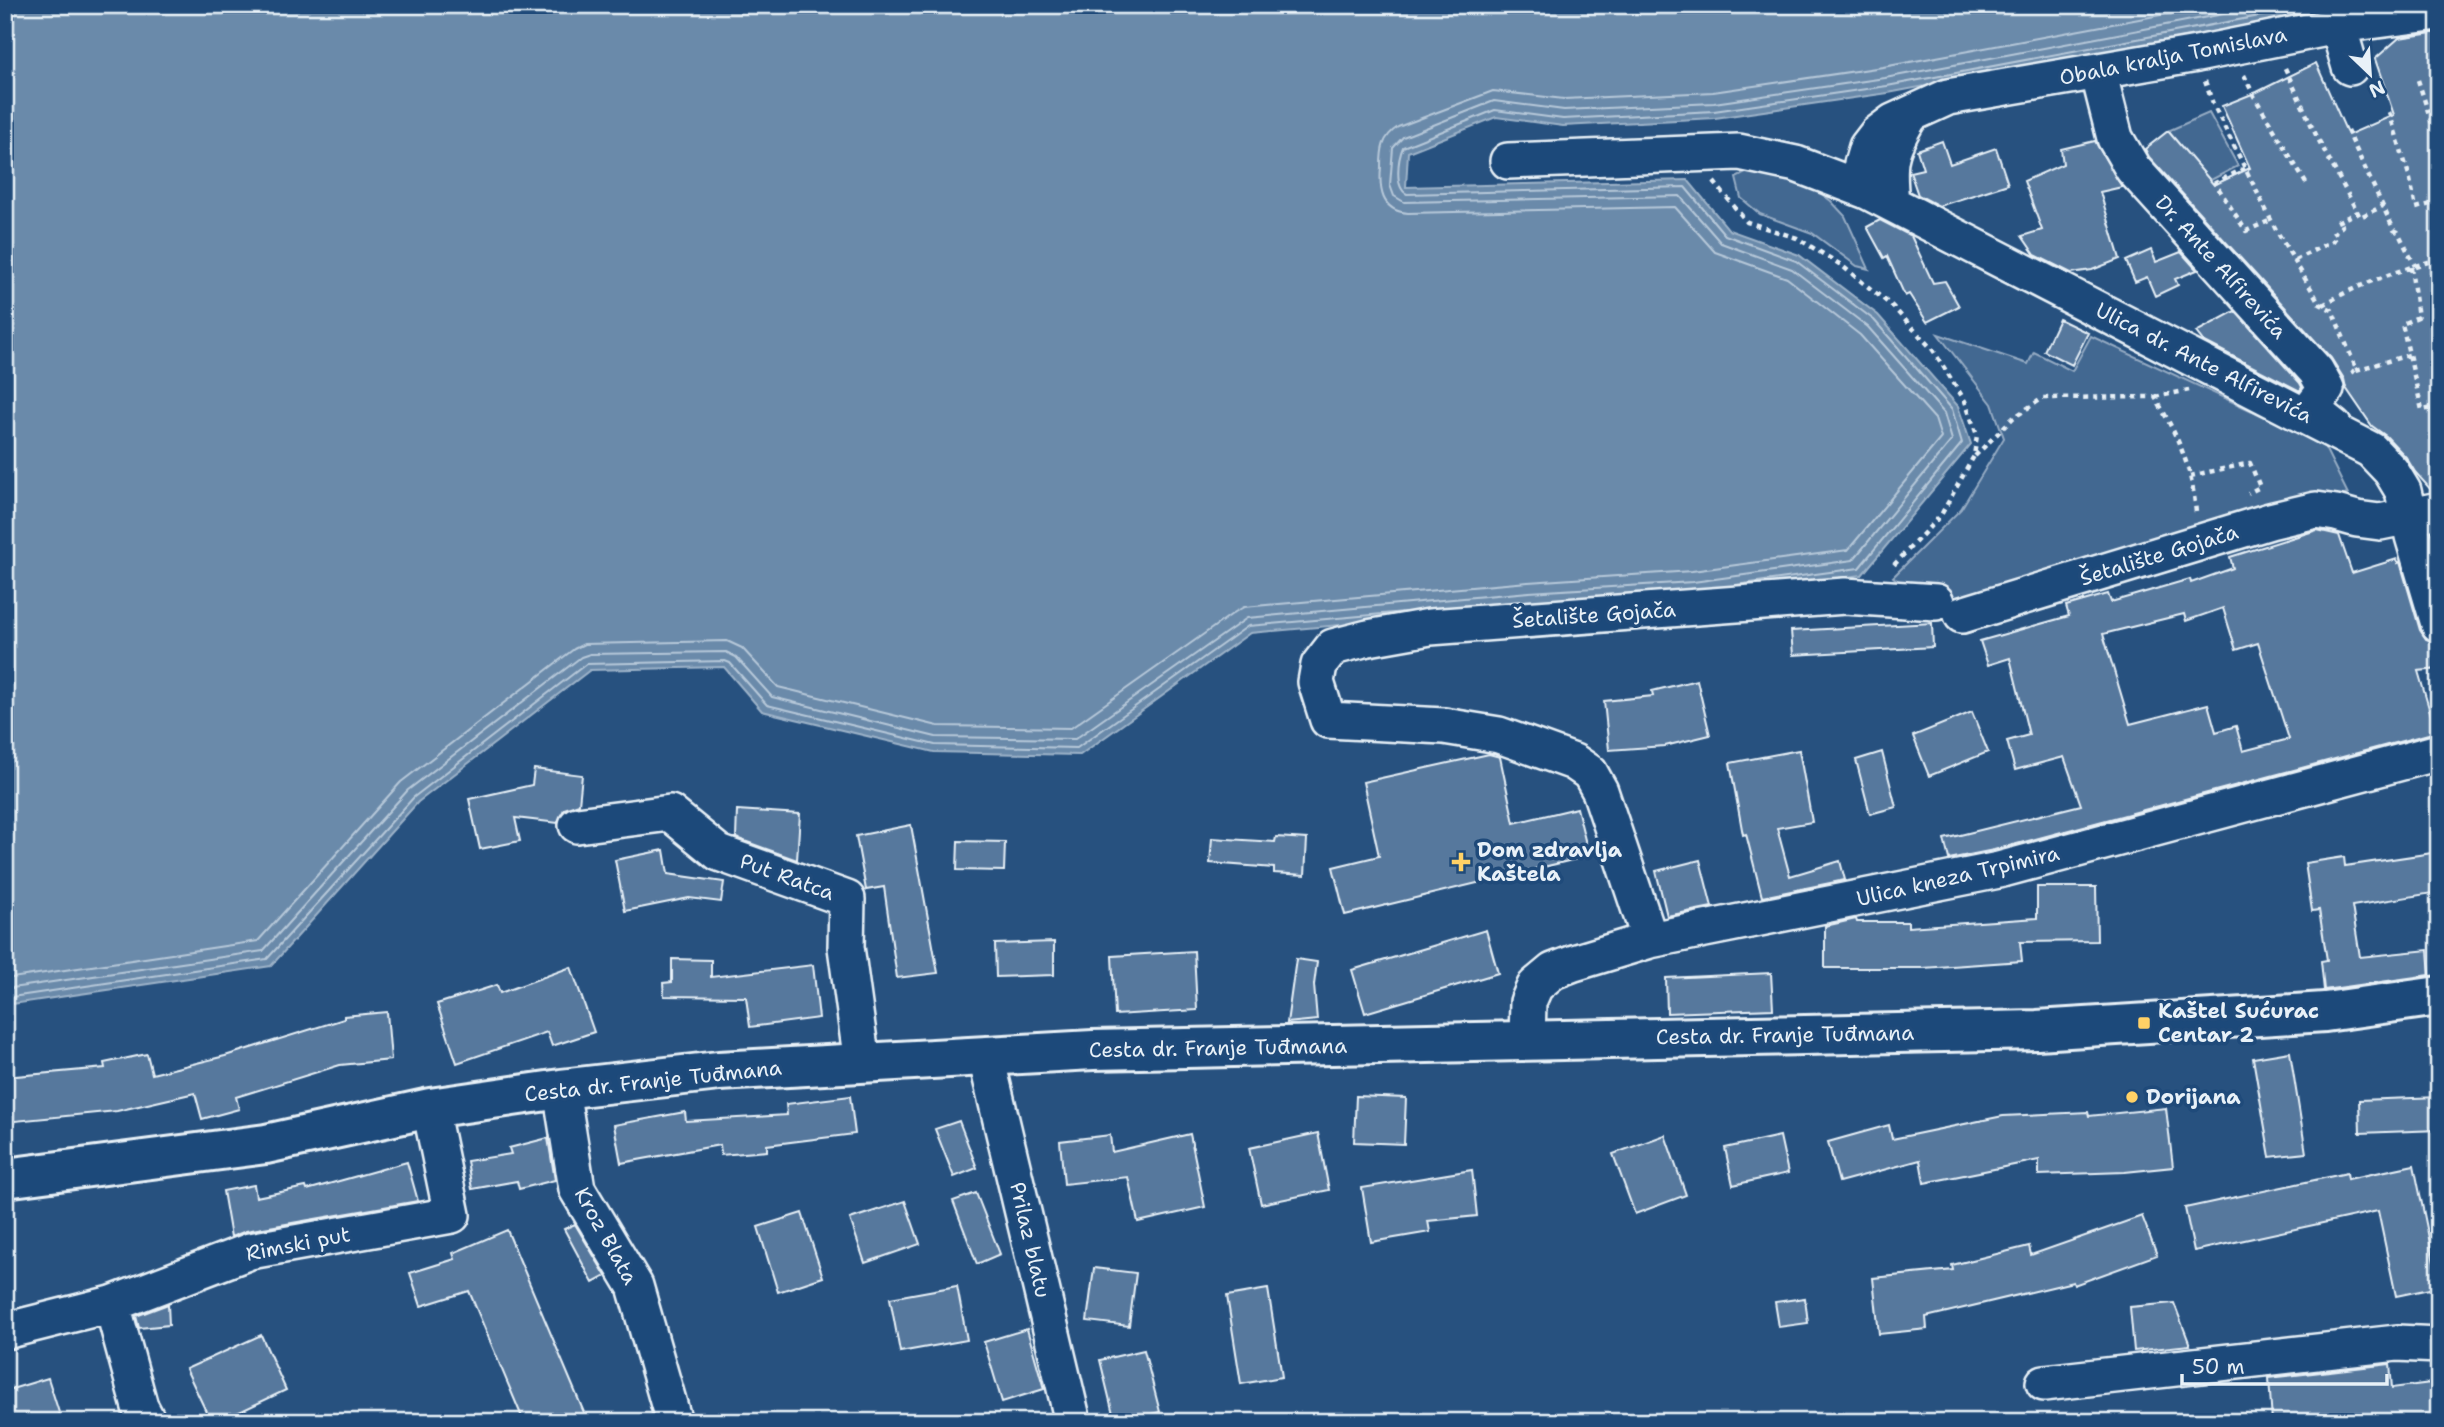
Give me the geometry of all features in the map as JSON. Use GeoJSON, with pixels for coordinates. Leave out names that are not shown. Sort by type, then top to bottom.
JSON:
{"type":"FeatureCollection","features":[{"type":"Feature","properties":{"kind":"main road","name":"Cesta dr. Franje Tuđmana"},"geometry":{"type":"LineString","coordinates":[[5,1178],[266,1144],[430,1108],[719,1071],[1093,1050],[2037,1030],[2325,1012],[2439,996]]}},
{"type":"Feature","properties":{"kind":"street","name":"Obala kralja Tomislava"},"geometry":{"type":"LineString","coordinates":[[1879,197],[1862,164],[1867,147],[1877,134],[1893,122],[1948,97],[2197,54],[2337,26],[2439,12]]}},
{"type":"Feature","properties":{"kind":"street"},"geometry":{"type":"LineString","coordinates":[[2337,26],[2350,67]]}},
{"type":"Feature","properties":{"kind":"street","name":"Dr. Ante Alfirevića"},"geometry":{"type":"LineString","coordinates":[[2098,71],[2115,138],[2133,169],[2316,371],[2326,389]]}},
{"type":"Feature","properties":{"kind":"street","name":"Ulica dr. Ante Alfirevića"},"geometry":{"type":"LineString","coordinates":[[1508,162],[1739,152],[1796,164],[1879,197],[2371,450],[2424,513],[2439,624]]}},
{"type":"Feature","properties":{"kind":"street"},"geometry":{"type":"LineString","coordinates":[[2326,389],[2311,409],[2351,439]]}},
{"type":"Feature","properties":{"kind":"street","name":"Šetalište Gojača"},"geometry":{"type":"LineString","coordinates":[[1650,940],[1600,791],[1590,773],[1574,762],[1499,734],[1444,726],[1328,720],[1316,682],[1319,665],[1333,647],[1430,627],[1845,596],[1949,609],[2197,526],[2270,521],[2316,510],[2380,522],[2424,513]]}},
{"type":"Feature","properties":{"kind":"street","name":"Ulica kneza Trpimira"},"geometry":{"type":"LineString","coordinates":[[1527,1040],[1528,1002],[1535,986],[1553,971],[1574,963],[1650,940],[1999,870],[2439,752]]}},
{"type":"Feature","properties":{"kind":"street","name":"Put Ratca"},"geometry":{"type":"LineString","coordinates":[[577,825],[670,813],[719,853],[847,899],[846,947],[862,1063]]}},
{"type":"Feature","properties":{"kind":"street","name":"Prilaz blatu"},"geometry":{"type":"LineString","coordinates":[[986,1057],[1073,1422]]}},
{"type":"Feature","properties":{"kind":"street","name":"Kroz Blata"},"geometry":{"type":"LineString","coordinates":[[562,1089],[577,1189],[635,1286],[674,1422]]}},
{"type":"Feature","properties":{"kind":"street","name":"Rimski put"},"geometry":{"type":"LineString","coordinates":[[5,1331],[112,1304],[250,1251],[452,1215],[430,1108]]}},
{"type":"Feature","properties":{"kind":"street"},"geometry":{"type":"LineString","coordinates":[[112,1304],[140,1407],[148,1422]]}},
{"type":"Feature","properties":{"kind":"street"},"geometry":{"type":"LineString","coordinates":[[2044,1383],[2397,1343],[2439,1345]]}},
{"type":"Feature","properties":{"kind":"path"},"geometry":{"type":"LineString","coordinates":[[2274,38],[2299,100],[2360,217],[2383,206]]}},
{"type":"Feature","properties":{"kind":"path"},"geometry":{"type":"LineString","coordinates":[[2230,46],[2254,96],[2308,185]]}},
{"type":"Feature","properties":{"kind":"path"},"geometry":{"type":"LineString","coordinates":[[2197,54],[2213,104],[2271,219],[2323,306],[2332,310],[2356,370]]}},
{"type":"Feature","properties":{"kind":"path"},"geometry":{"type":"LineString","coordinates":[[2418,80],[2433,127],[2439,127]]}},
{"type":"Feature","properties":{"kind":"path"},"geometry":{"type":"LineString","coordinates":[[2389,112],[2409,175],[2416,208],[2439,202]]}},
{"type":"Feature","properties":{"kind":"path"},"geometry":{"type":"LineString","coordinates":[[2347,130],[2413,266],[2418,317],[2402,324],[2422,410],[2439,407]]}},
{"type":"Feature","properties":{"kind":"path"},"geometry":{"type":"LineString","coordinates":[[1697,153],[1719,190],[1747,222],[1797,238],[1841,265],[1892,306],[1933,350],[1965,401],[1977,435],[1974,456]]}},
{"type":"Feature","properties":{"kind":"path"},"geometry":{"type":"LineString","coordinates":[[2245,167],[2215,183],[2246,231],[2271,219]]}},
{"type":"Feature","properties":{"kind":"path"},"geometry":{"type":"LineString","coordinates":[[2295,260],[2334,240],[2332,235],[2342,226],[2338,221],[2358,212]]}},
{"type":"Feature","properties":{"kind":"path"},"geometry":{"type":"LineString","coordinates":[[2323,306],[2341,294],[2413,266],[2439,259]]}},
{"type":"Feature","properties":{"kind":"path"},"geometry":{"type":"LineString","coordinates":[[2326,389],[2356,370],[2409,355]]}},
{"type":"Feature","properties":{"kind":"path"},"geometry":{"type":"LineString","coordinates":[[1845,596],[1891,568],[1941,515],[1974,456],[2013,418],[2043,398],[2155,397],[2179,438],[2190,476],[2197,526]]}},
{"type":"Feature","properties":{"kind":"path"},"geometry":{"type":"LineString","coordinates":[[2190,476],[2250,463],[2260,487],[2239,497]]}},
{"type":"Feature","properties":{"kind":"path"},"geometry":{"type":"LineString","coordinates":[[2197,526],[2207,507]]}},
{"type":"Feature","properties":{"kind":"shaded area"},"geometry":{"type":"Polygon","coordinates":[[[2209,113],[2238,166],[2209,181],[2168,131],[2209,113]]]}},
{"type":"Feature","properties":{"kind":"shaded area"},"geometry":{"type":"Polygon","coordinates":[[[1753,169],[1798,177],[1831,201],[1845,216],[1869,269],[1857,266],[1812,233],[1760,214],[1741,198],[1736,178],[1753,169]]]}},
{"type":"Feature","properties":{"kind":"shaded area"},"geometry":{"type":"Polygon","coordinates":[[[1938,334],[2028,364],[2034,352],[2072,371],[2091,336],[2323,444],[2348,494],[2275,506],[1974,604],[1912,591],[1893,577],[1961,509],[2004,438],[1992,404],[1938,334]]]}},
{"type":"Feature","properties":{"kind":"water"},"geometry":{"type":"Polygon","coordinates":[[[5,5],[2355,5],[1888,93],[1715,118],[1563,126],[1496,117],[1408,152],[1406,187],[1688,180],[1729,230],[1799,255],[1878,315],[1958,406],[1971,444],[1862,575],[1695,597],[1530,608],[1250,633],[1080,755],[934,752],[762,711],[724,667],[590,670],[418,802],[271,966],[5,1005],[5,5]]]}},
{"type":"Feature","properties":{"kind":"building"},"geometry":{"type":"Polygon","coordinates":[[[2439,32],[2439,337],[2430,339],[2439,394],[2439,490],[2432,491],[2406,457],[2372,426],[2346,388],[2344,379],[2331,358],[2149,157],[2145,149],[2168,131],[2214,185],[2250,168],[2222,106],[2316,63],[2348,135],[2394,115],[2375,59],[2399,38],[2439,32]]]}},
{"type":"Feature","properties":{"kind":"building"},"geometry":{"type":"Polygon","coordinates":[[[1942,141],[1950,164],[1996,148],[2008,184],[1939,206],[1918,195],[1910,172],[1923,169],[1917,150],[1942,141]]]}},
{"type":"Feature","properties":{"kind":"building"},"geometry":{"type":"Polygon","coordinates":[[[2095,141],[2122,187],[2100,192],[2120,259],[2092,270],[2071,273],[2035,255],[2022,236],[2042,230],[2024,181],[2063,164],[2061,149],[2095,141]]]}},
{"type":"Feature","properties":{"kind":"building"},"geometry":{"type":"Polygon","coordinates":[[[1880,220],[1911,236],[1933,283],[1945,281],[1959,306],[1927,322],[1909,294],[1905,296],[1887,256],[1884,258],[1867,227],[1880,220]]]}},
{"type":"Feature","properties":{"kind":"building"},"geometry":{"type":"Polygon","coordinates":[[[2151,250],[2156,262],[2181,252],[2197,270],[2175,279],[2178,285],[2155,296],[2147,277],[2135,282],[2126,261],[2151,250]]]}},
{"type":"Feature","properties":{"kind":"building"},"geometry":{"type":"Polygon","coordinates":[[[2235,311],[2300,383],[2300,391],[2203,341],[2196,332],[2235,311]]]}},
{"type":"Feature","properties":{"kind":"building"},"geometry":{"type":"Polygon","coordinates":[[[2059,319],[2088,333],[2072,365],[2044,351],[2059,319]]]}},
{"type":"Feature","properties":{"kind":"building"},"geometry":{"type":"Polygon","coordinates":[[[2317,530],[2339,535],[2352,573],[2397,559],[2420,630],[2426,639],[2439,644],[2439,669],[2418,671],[2436,732],[1994,850],[1949,859],[1944,839],[2081,805],[2064,757],[2015,770],[2007,741],[2029,735],[2010,658],[1988,665],[1980,641],[2069,616],[2066,606],[2108,594],[2111,602],[2190,579],[2191,583],[2233,568],[2230,557],[2317,530]],[[2223,608],[2186,621],[2184,614],[2103,634],[2130,724],[2208,704],[2216,732],[2236,726],[2243,751],[2289,739],[2258,643],[2236,650],[2223,608]]]}},
{"type":"Feature","properties":{"kind":"building"},"geometry":{"type":"Polygon","coordinates":[[[1932,623],[1933,647],[1793,655],[1791,631],[1932,623]]]}},
{"type":"Feature","properties":{"kind":"building"},"geometry":{"type":"Polygon","coordinates":[[[1697,680],[1710,735],[1665,746],[1609,750],[1604,701],[1653,696],[1652,691],[1697,680]]]}},
{"type":"Feature","properties":{"kind":"building"},"geometry":{"type":"Polygon","coordinates":[[[1972,712],[1988,752],[1929,776],[1913,736],[1972,712]]]}},
{"type":"Feature","properties":{"kind":"building"},"geometry":{"type":"Polygon","coordinates":[[[1799,750],[1812,822],[1777,828],[1790,876],[1840,861],[1845,880],[1762,897],[1746,834],[1743,835],[1730,763],[1799,750]]]}},
{"type":"Feature","properties":{"kind":"building"},"geometry":{"type":"Polygon","coordinates":[[[1882,752],[1896,807],[1870,814],[1856,760],[1882,752]]]}},
{"type":"Feature","properties":{"kind":"building"},"geometry":{"type":"Polygon","coordinates":[[[1489,754],[1500,757],[1514,823],[1577,808],[1589,856],[1345,915],[1333,867],[1379,856],[1363,782],[1489,754]]]}},
{"type":"Feature","properties":{"kind":"building"},"geometry":{"type":"Polygon","coordinates":[[[534,769],[582,775],[579,804],[564,809],[558,823],[515,818],[520,841],[480,849],[469,799],[532,785],[534,769]]]}},
{"type":"Feature","properties":{"kind":"building"},"geometry":{"type":"Polygon","coordinates":[[[737,810],[800,814],[797,860],[736,838],[737,810]]]}},
{"type":"Feature","properties":{"kind":"building"},"geometry":{"type":"Polygon","coordinates":[[[911,825],[938,973],[897,978],[884,887],[866,890],[856,836],[911,825]]]}},
{"type":"Feature","properties":{"kind":"building"},"geometry":{"type":"Polygon","coordinates":[[[1276,837],[1307,839],[1305,875],[1274,873],[1274,868],[1210,863],[1212,838],[1275,842],[1276,837]]]}},
{"type":"Feature","properties":{"kind":"building"},"geometry":{"type":"Polygon","coordinates":[[[958,841],[1005,842],[1004,871],[957,870],[958,841]]]}},
{"type":"Feature","properties":{"kind":"building"},"geometry":{"type":"Polygon","coordinates":[[[664,850],[668,874],[724,882],[721,902],[689,898],[625,911],[615,860],[664,850]]]}},
{"type":"Feature","properties":{"kind":"building"},"geometry":{"type":"Polygon","coordinates":[[[2439,852],[2439,892],[2352,906],[2360,957],[2428,950],[2430,975],[2324,990],[2321,961],[2327,960],[2319,910],[2312,911],[2305,863],[2344,857],[2345,866],[2439,852]]]}},
{"type":"Feature","properties":{"kind":"building"},"geometry":{"type":"Polygon","coordinates":[[[1700,860],[1712,907],[1667,916],[1656,871],[1700,860]]]}},
{"type":"Feature","properties":{"kind":"building"},"geometry":{"type":"Polygon","coordinates":[[[2037,887],[2096,887],[2097,941],[2020,942],[2022,961],[1923,968],[1825,968],[1825,926],[1856,919],[1857,922],[1908,922],[1908,927],[2037,918],[2037,887]]]}},
{"type":"Feature","properties":{"kind":"building"},"geometry":{"type":"Polygon","coordinates":[[[1486,930],[1498,973],[1365,1013],[1352,970],[1486,930]]]}},
{"type":"Feature","properties":{"kind":"building"},"geometry":{"type":"Polygon","coordinates":[[[1054,942],[1054,975],[996,977],[995,944],[1054,942]]]}},
{"type":"Feature","properties":{"kind":"building"},"geometry":{"type":"Polygon","coordinates":[[[1194,951],[1197,1010],[1115,1015],[1112,956],[1194,951]]]}},
{"type":"Feature","properties":{"kind":"building"},"geometry":{"type":"Polygon","coordinates":[[[672,959],[711,960],[711,977],[813,965],[819,1018],[750,1027],[746,997],[664,996],[663,983],[672,982],[672,959]]]}},
{"type":"Feature","properties":{"kind":"building"},"geometry":{"type":"Polygon","coordinates":[[[1296,959],[1317,962],[1314,985],[1317,1020],[1287,1023],[1296,959]]]}},
{"type":"Feature","properties":{"kind":"building"},"geometry":{"type":"Polygon","coordinates":[[[571,967],[594,1032],[552,1046],[547,1032],[457,1063],[437,1004],[497,985],[500,993],[571,967]]]}},
{"type":"Feature","properties":{"kind":"building"},"geometry":{"type":"Polygon","coordinates":[[[1771,973],[1773,1009],[1667,1013],[1666,978],[1771,973]]]}},
{"type":"Feature","properties":{"kind":"building"},"geometry":{"type":"Polygon","coordinates":[[[387,1012],[391,1060],[340,1065],[236,1097],[239,1109],[202,1119],[195,1093],[117,1111],[5,1122],[5,1077],[105,1068],[104,1063],[147,1054],[152,1074],[225,1056],[344,1019],[344,1016],[387,1012]]]}},
{"type":"Feature","properties":{"kind":"building"},"geometry":{"type":"Polygon","coordinates":[[[2290,1052],[2306,1153],[2270,1157],[2253,1058],[2290,1052]]]}},
{"type":"Feature","properties":{"kind":"building"},"geometry":{"type":"Polygon","coordinates":[[[850,1096],[855,1134],[767,1145],[767,1151],[721,1155],[720,1145],[621,1163],[614,1125],[685,1112],[686,1121],[787,1115],[786,1104],[850,1096]]]}},
{"type":"Feature","properties":{"kind":"building"},"geometry":{"type":"Polygon","coordinates":[[[1356,1096],[1406,1098],[1404,1144],[1354,1142],[1356,1096]]]}},
{"type":"Feature","properties":{"kind":"building"},"geometry":{"type":"Polygon","coordinates":[[[2439,1097],[2439,1130],[2360,1133],[2359,1100],[2439,1097]]]}},
{"type":"Feature","properties":{"kind":"building"},"geometry":{"type":"Polygon","coordinates":[[[2166,1108],[2173,1167],[2125,1172],[2039,1175],[2039,1160],[1924,1183],[1920,1160],[1839,1182],[1828,1142],[1889,1125],[1892,1139],[2003,1116],[2088,1112],[2089,1116],[2166,1108]]]}},
{"type":"Feature","properties":{"kind":"building"},"geometry":{"type":"Polygon","coordinates":[[[959,1121],[977,1168],[954,1177],[935,1129],[959,1121]]]}},
{"type":"Feature","properties":{"kind":"building"},"geometry":{"type":"Polygon","coordinates":[[[1318,1133],[1329,1190],[1261,1204],[1249,1148],[1318,1133]]]}},
{"type":"Feature","properties":{"kind":"building"},"geometry":{"type":"Polygon","coordinates":[[[1190,1134],[1205,1207],[1138,1222],[1128,1177],[1064,1184],[1060,1141],[1110,1135],[1112,1152],[1190,1134]]]}},
{"type":"Feature","properties":{"kind":"building"},"geometry":{"type":"Polygon","coordinates":[[[1665,1135],[1686,1195],[1635,1214],[1613,1154],[1665,1135]]]}},
{"type":"Feature","properties":{"kind":"building"},"geometry":{"type":"Polygon","coordinates":[[[1780,1136],[1788,1173],[1733,1185],[1725,1148],[1780,1136]]]}},
{"type":"Feature","properties":{"kind":"building"},"geometry":{"type":"Polygon","coordinates":[[[548,1138],[555,1180],[519,1189],[517,1181],[472,1189],[467,1161],[511,1154],[509,1148],[548,1138]]]}},
{"type":"Feature","properties":{"kind":"building"},"geometry":{"type":"Polygon","coordinates":[[[407,1162],[418,1201],[246,1231],[231,1237],[223,1191],[254,1185],[256,1197],[306,1187],[307,1190],[407,1162]]]}},
{"type":"Feature","properties":{"kind":"building"},"geometry":{"type":"Polygon","coordinates":[[[2414,1165],[2439,1287],[2396,1296],[2378,1211],[2194,1251],[2185,1208],[2347,1173],[2348,1179],[2414,1165]]]}},
{"type":"Feature","properties":{"kind":"building"},"geometry":{"type":"Polygon","coordinates":[[[1472,1170],[1477,1216],[1428,1221],[1430,1232],[1371,1242],[1362,1188],[1472,1170]]]}},
{"type":"Feature","properties":{"kind":"building"},"geometry":{"type":"Polygon","coordinates":[[[976,1193],[1000,1254],[977,1264],[953,1201],[976,1193]]]}},
{"type":"Feature","properties":{"kind":"building"},"geometry":{"type":"Polygon","coordinates":[[[905,1201],[920,1244],[865,1263],[850,1219],[905,1201]]]}},
{"type":"Feature","properties":{"kind":"building"},"geometry":{"type":"Polygon","coordinates":[[[802,1213],[823,1277],[778,1292],[758,1227],[802,1213]]]}},
{"type":"Feature","properties":{"kind":"building"},"geometry":{"type":"Polygon","coordinates":[[[2142,1216],[2157,1255],[2074,1285],[2073,1282],[1926,1317],[1927,1329],[1879,1334],[1873,1278],[1953,1270],[1952,1265],[2029,1246],[2031,1255],[2142,1216]]]}},
{"type":"Feature","properties":{"kind":"building"},"geometry":{"type":"Polygon","coordinates":[[[575,1224],[606,1276],[593,1283],[564,1229],[575,1224]]]}},
{"type":"Feature","properties":{"kind":"building"},"geometry":{"type":"Polygon","coordinates":[[[507,1230],[588,1422],[524,1422],[469,1291],[421,1306],[410,1273],[455,1259],[453,1253],[507,1230]]]}},
{"type":"Feature","properties":{"kind":"building"},"geometry":{"type":"Polygon","coordinates":[[[1094,1268],[1136,1273],[1129,1326],[1087,1321],[1094,1268]]]}},
{"type":"Feature","properties":{"kind":"building"},"geometry":{"type":"Polygon","coordinates":[[[957,1286],[967,1340],[900,1352],[890,1298],[957,1286]]]}},
{"type":"Feature","properties":{"kind":"building"},"geometry":{"type":"Polygon","coordinates":[[[1268,1289],[1282,1377],[1241,1384],[1227,1296],[1268,1289]]]}},
{"type":"Feature","properties":{"kind":"building"},"geometry":{"type":"Polygon","coordinates":[[[1805,1298],[1808,1323],[1779,1327],[1775,1302],[1805,1298]]]}},
{"type":"Feature","properties":{"kind":"building"},"geometry":{"type":"Polygon","coordinates":[[[2174,1303],[2190,1345],[2134,1351],[2130,1307],[2174,1303]]]}},
{"type":"Feature","properties":{"kind":"building"},"geometry":{"type":"Polygon","coordinates":[[[168,1304],[169,1325],[139,1328],[136,1316],[168,1304]]]}},
{"type":"Feature","properties":{"kind":"building"},"geometry":{"type":"Polygon","coordinates":[[[1027,1329],[1044,1389],[1002,1402],[984,1342],[1027,1329]]]}},
{"type":"Feature","properties":{"kind":"building"},"geometry":{"type":"Polygon","coordinates":[[[261,1335],[286,1390],[218,1422],[211,1422],[186,1369],[261,1335]]]}},
{"type":"Feature","properties":{"kind":"building"},"geometry":{"type":"Polygon","coordinates":[[[1144,1350],[1160,1412],[1115,1422],[1100,1360],[1144,1350]]]}},
{"type":"Feature","properties":{"kind":"building"},"geometry":{"type":"Polygon","coordinates":[[[2390,1364],[2392,1388],[2439,1382],[2439,1422],[2272,1422],[2269,1378],[2390,1364]]]}},
{"type":"Feature","properties":{"kind":"building"},"geometry":{"type":"Polygon","coordinates":[[[48,1378],[62,1422],[5,1422],[5,1391],[48,1378]]]}},
{"type":"Feature","properties":{"kind":"place","name":"Dom zdravlja Kaštela"},"geometry":{"type":"Point","coordinates":[1461,862]}},
{"type":"Feature","properties":{"kind":"place","name":"Kaštel Sućurac Centar 2"},"geometry":{"type":"Point","coordinates":[2144,1023]}},
{"type":"Feature","properties":{"kind":"place","name":"Dorijana"},"geometry":{"type":"Point","coordinates":[2132,1097]}}]}
